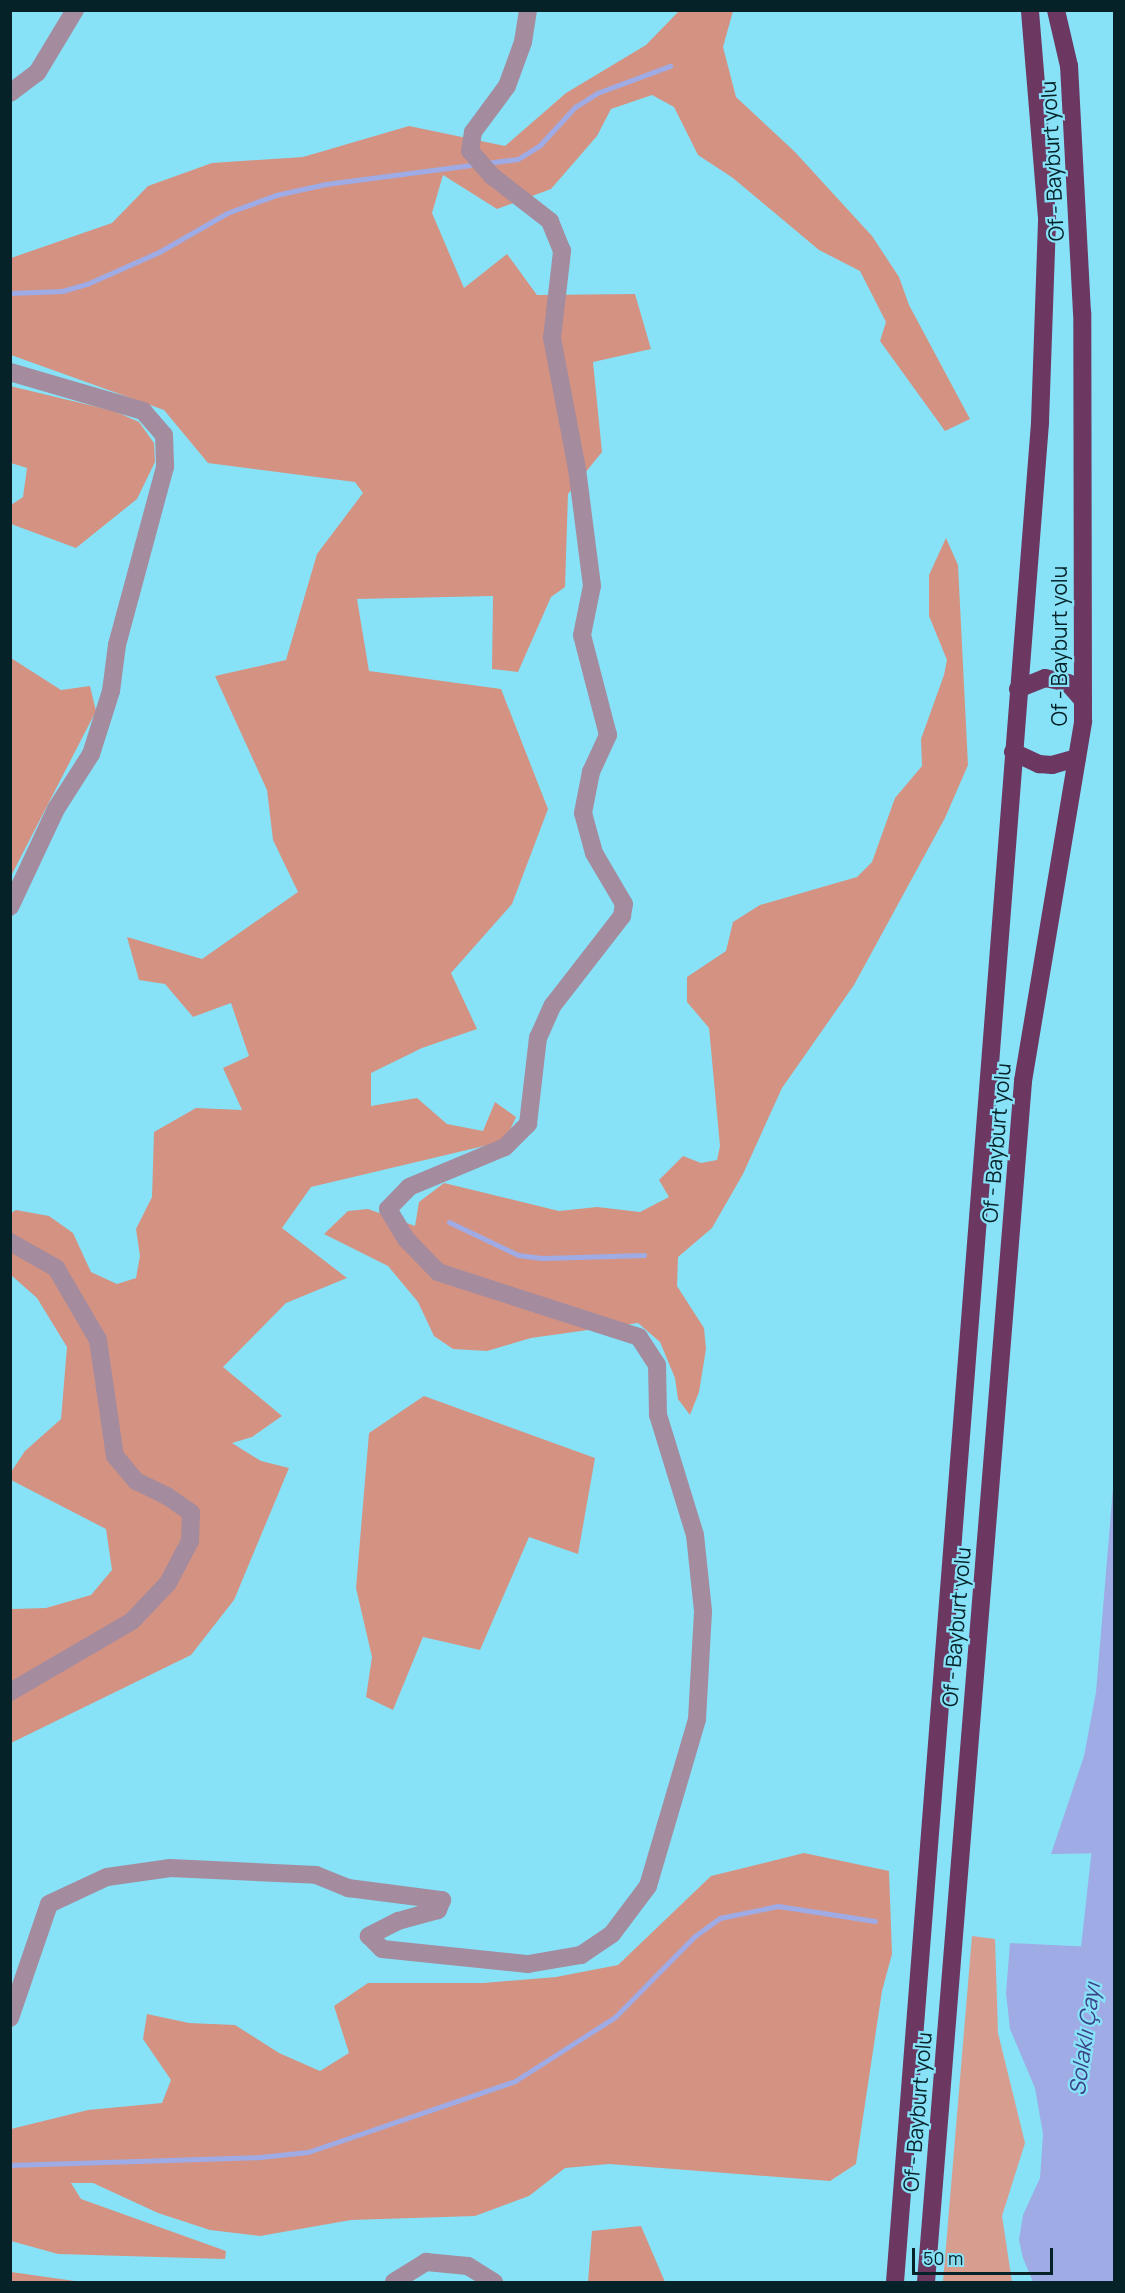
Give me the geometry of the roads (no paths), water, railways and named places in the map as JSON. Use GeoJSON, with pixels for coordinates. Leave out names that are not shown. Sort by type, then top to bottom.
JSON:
{"type":"FeatureCollection","features":[{"type":"Feature","properties":{"kind":"highway","name":"Of - Bayburt yolu"},"geometry":{"type":"LineString","coordinates":[[895,2283],[1040,422],[1047,218],[1030,10]]}},
{"type":"Feature","properties":{"kind":"highway","name":"Of - Bayburt yolu"},"geometry":{"type":"LineString","coordinates":[[926,2283],[1023,1081],[1077,758],[1083,700],[1082,313],[1069,66],[1056,10]]}},
{"type":"Feature","properties":{"kind":"highway"},"geometry":{"type":"LineString","coordinates":[[1018,689],[1045,678],[1068,683],[1083,700]]}},
{"type":"Feature","properties":{"kind":"highway"},"geometry":{"type":"LineString","coordinates":[[1013,752],[1025,760],[1052,765],[1077,758]]}},
{"type":"Feature","properties":{"kind":"street"},"geometry":{"type":"LineString","coordinates":[[10,93],[37,73],[75,10]]}},
{"type":"Feature","properties":{"kind":"street"},"geometry":{"type":"LineString","coordinates":[[10,2018],[49,1905],[107,1877],[170,1868],[316,1875],[348,1888],[442,1900],[438,1910],[398,1921],[369,1936],[382,1949],[528,1964],[581,1955],[612,1934],[648,1886],[697,1719],[703,1611],[695,1535],[658,1415],[657,1365],[639,1338],[438,1272],[406,1239],[388,1209],[409,1186],[506,1147],[528,1124],[538,1038],[553,1005],[622,916],[624,904],[594,853],[582,813],[591,772],[608,735],[582,635],[592,586],[578,469],[552,338],[562,251],[550,221],[492,176],[470,151],[473,132],[507,86],[523,42],[528,10]]}},
{"type":"Feature","properties":{"kind":"street"},"geometry":{"type":"LineString","coordinates":[[10,372],[143,411],[164,435],[165,468],[91,754],[56,809],[10,906]]}},
{"type":"Feature","properties":{"kind":"street"},"geometry":{"type":"LineString","coordinates":[[10,1242],[56,1268],[98,1340],[115,1456],[136,1481],[167,1496],[191,1513],[190,1541],[168,1583],[132,1621],[10,1692]]}},
{"type":"Feature","properties":{"kind":"street"},"geometry":{"type":"LineString","coordinates":[[394,2283],[426,2262],[468,2266],[494,2283]]}},
{"type":"Feature","properties":{"kind":"water"},"geometry":{"type":"Polygon","coordinates":[[[1114,1476],[1114,1853],[1051,1854],[1084,1756],[1096,1692],[1114,1476]]]}},
{"type":"Feature","properties":{"kind":"water"},"geometry":{"type":"Polygon","coordinates":[[[1010,1943],[1114,1948],[1114,2282],[1033,2282],[1023,2258],[1019,2240],[1023,2215],[1040,2178],[1043,2134],[1035,2088],[1010,2029],[1006,1993],[1010,1943]]]}},
{"type":"Feature","properties":{"kind":"waterway"},"geometry":{"type":"LineString","coordinates":[[486,163],[518,159],[540,145],[575,107],[597,93],[670,66]]}},
{"type":"Feature","properties":{"kind":"waterway"},"geometry":{"type":"LineString","coordinates":[[10,293],[62,291],[87,284],[159,252],[227,213],[276,195],[326,184],[477,164]]}},
{"type":"Feature","properties":{"kind":"waterway"},"geometry":{"type":"LineString","coordinates":[[449,1222],[518,1255],[544,1258],[644,1255]]}},
{"type":"Feature","properties":{"kind":"waterway","name":"Solaklı Çayı"},"geometry":{"type":"LineString","coordinates":[[1092,1993],[1114,1795]]}},
{"type":"Feature","properties":{"kind":"waterway"},"geometry":{"type":"LineString","coordinates":[[10,2165],[260,2157],[308,2152],[515,2081],[615,2017],[695,1936],[720,1918],[778,1906],[875,1921]]}}]}
